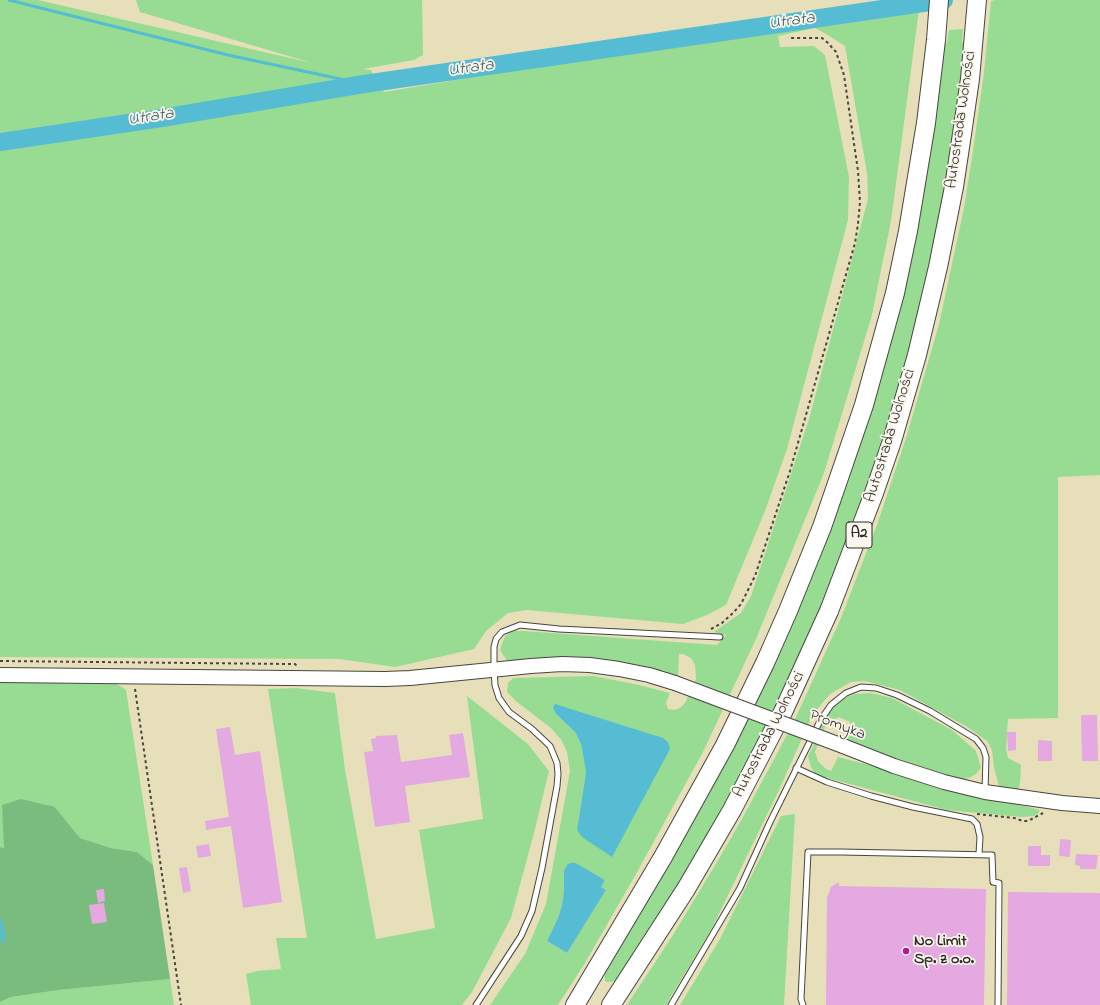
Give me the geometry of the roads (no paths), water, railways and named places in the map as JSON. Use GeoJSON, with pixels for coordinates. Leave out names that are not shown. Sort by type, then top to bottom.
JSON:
{"type":"FeatureCollection","features":[{"type":"Feature","properties":{"kind":"highway","name":"A2"},"geometry":{"type":"LineString","coordinates":[[575,1005],[663,857],[725,745],[765,663],[822,527],[864,405],[895,293],[908,231],[926,123],[939,0]]}},
{"type":"Feature","properties":{"kind":"highway","name":"Autostrada Wolności"},"geometry":{"type":"LineString","coordinates":[[611,1005],[686,889],[732,810],[764,750],[829,611],[866,516],[892,441],[917,355],[938,268],[954,187],[962,134],[976,9]]}},
{"type":"Feature","properties":{"kind":"street","name":"Promyka"},"geometry":{"type":"LineString","coordinates":[[0,674],[379,679],[410,678],[531,666],[590,665],[649,675],[675,683],[894,766],[944,782],[985,792],[1062,803],[1100,806]]}},
{"type":"Feature","properties":{"kind":"lane"},"geometry":{"type":"LineString","coordinates":[[476,1005],[518,941],[532,912],[536,899],[558,774],[557,763],[550,746],[532,729],[509,712],[501,703],[497,693],[494,670],[494,647],[496,639],[502,632],[520,625],[574,630],[720,637]]}},
{"type":"Feature","properties":{"kind":"lane"},"geometry":{"type":"LineString","coordinates":[[671,1005],[740,888],[770,822],[820,721],[831,705],[846,693],[861,687],[876,688],[897,695],[930,711],[980,743],[986,757],[985,792]]}},
{"type":"Feature","properties":{"kind":"lane"},"geometry":{"type":"LineString","coordinates":[[796,768],[827,782],[871,796],[913,807],[972,819],[977,824],[980,837],[979,854]]}},
{"type":"Feature","properties":{"kind":"lane"},"geometry":{"type":"LineString","coordinates":[[803,1005],[801,999],[808,852],[992,855],[993,882],[999,883],[998,1005]]}},
{"type":"Feature","properties":{"kind":"water"},"geometry":{"type":"Polygon","coordinates":[[[555,704],[663,738],[668,742],[670,749],[612,857],[582,837],[577,830],[586,772],[581,744],[575,732],[556,714],[553,707],[555,704]]]}},
{"type":"Feature","properties":{"kind":"water"},"geometry":{"type":"Polygon","coordinates":[[[570,863],[576,863],[605,880],[601,887],[606,890],[567,953],[547,941],[558,918],[562,905],[564,871],[570,863]]]}},
{"type":"Feature","properties":{"kind":"water"},"geometry":{"type":"Polygon","coordinates":[[[0,918],[3,922],[6,939],[1,943],[0,918]]]}},
{"type":"Feature","properties":{"kind":"waterway"},"geometry":{"type":"LineString","coordinates":[[9,0],[228,55],[364,84]]}},
{"type":"Feature","properties":{"kind":"waterway","name":"Utrata"},"geometry":{"type":"LineString","coordinates":[[0,142],[162,118],[364,84],[944,0]]}},
{"type":"Feature","properties":{"kind":"place","name":"No Limit Sp. z o.o."},"geometry":{"type":"Point","coordinates":[906,951]}}]}
